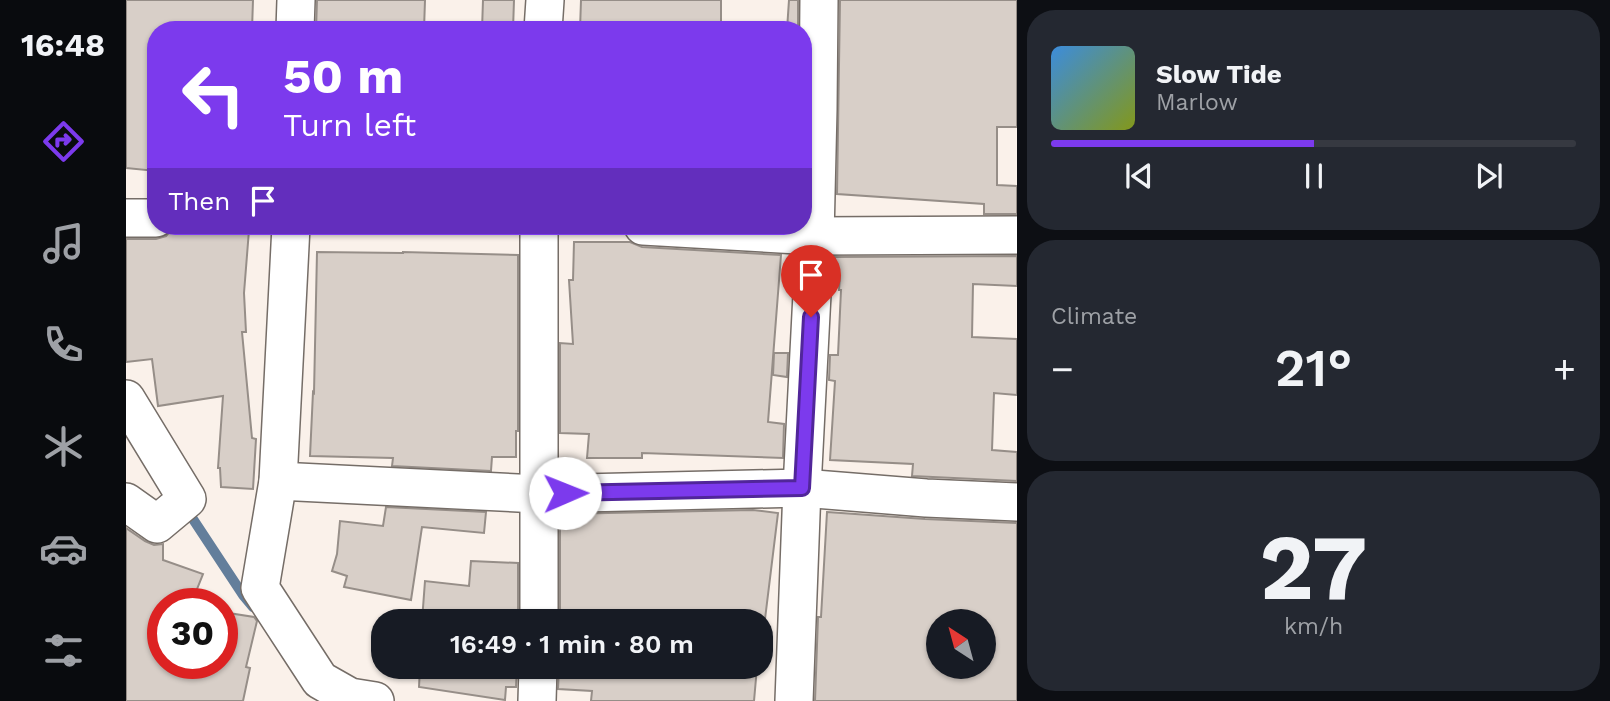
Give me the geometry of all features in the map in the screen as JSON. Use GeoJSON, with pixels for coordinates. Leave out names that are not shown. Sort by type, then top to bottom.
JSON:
{"type":"FeatureCollection","features":[{"type":"Feature","properties":{"kind":"street"},"geometry":{"type":"LineString","coordinates":[[295,21],[296,0]]}},
{"type":"Feature","properties":{"kind":"street"},"geometry":{"type":"LineString","coordinates":[[544,21],[545,0]]}},
{"type":"Feature","properties":{"kind":"street"},"geometry":{"type":"LineString","coordinates":[[794,701],[814,236],[819,0]]}},
{"type":"Feature","properties":{"kind":"street"},"geometry":{"type":"LineString","coordinates":[[126,218],[147,218]]}},
{"type":"Feature","properties":{"kind":"street"},"geometry":{"type":"LineString","coordinates":[[291,235],[278,481],[260,589],[320,680],[350,698],[374,701]]}},
{"type":"Feature","properties":{"kind":"street"},"geometry":{"type":"LineString","coordinates":[[539,235],[539,609]]}},
{"type":"Feature","properties":{"kind":"street"},"geometry":{"type":"LineString","coordinates":[[797,235],[1017,235]]}},
{"type":"Feature","properties":{"kind":"street"},"geometry":{"type":"LineString","coordinates":[[126,399],[180,505],[156,524],[126,502]]}},
{"type":"Feature","properties":{"kind":"street"},"geometry":{"type":"LineString","coordinates":[[278,481],[538,494],[802,488],[1017,502]]}},
{"type":"Feature","properties":{"kind":"street"},"geometry":{"type":"LineString","coordinates":[[537,701],[538,679]]}},
{"type":"Feature","properties":{"kind":"building"},"geometry":{"type":"Polygon","coordinates":[[[126,0],[253,0],[252,21],[147,21],[147,170],[126,168],[126,0]]]}},
{"type":"Feature","properties":{"kind":"building"},"geometry":{"type":"Polygon","coordinates":[[[317,0],[425,0],[424,21],[316,21],[317,0]]]}},
{"type":"Feature","properties":{"kind":"building"},"geometry":{"type":"Polygon","coordinates":[[[483,0],[514,0],[513,21],[482,21],[483,0]]]}},
{"type":"Feature","properties":{"kind":"building"},"geometry":{"type":"Polygon","coordinates":[[[581,0],[721,0],[721,21],[580,21],[581,0]]]}},
{"type":"Feature","properties":{"kind":"building"},"geometry":{"type":"Polygon","coordinates":[[[789,0],[798,0],[798,21],[788,21],[789,0]]]}},
{"type":"Feature","properties":{"kind":"building"},"geometry":{"type":"Polygon","coordinates":[[[840,0],[1017,0],[1017,127],[997,127],[997,185],[1017,186],[1017,214],[984,214],[984,204],[837,194],[840,0]]]}},
{"type":"Feature","properties":{"kind":"building"},"geometry":{"type":"Polygon","coordinates":[[[249,235],[244,293],[246,332],[242,332],[252,438],[256,439],[253,489],[221,487],[218,468],[223,396],[158,406],[152,359],[126,362],[126,239],[156,239],[166,236],[249,235]]]}},
{"type":"Feature","properties":{"kind":"building"},"geometry":{"type":"Polygon","coordinates":[[[574,242],[630,242],[642,247],[781,255],[768,422],[784,424],[783,458],[642,453],[642,458],[587,458],[589,434],[560,433],[560,343],[573,344],[569,280],[573,280],[574,242]]]}},
{"type":"Feature","properties":{"kind":"building"},"geometry":{"type":"Polygon","coordinates":[[[317,252],[518,255],[516,457],[492,457],[491,471],[392,466],[393,458],[310,456],[317,252]]]}},
{"type":"Feature","properties":{"kind":"building"},"geometry":{"type":"Polygon","coordinates":[[[1017,256],[1017,286],[973,284],[972,337],[1017,339],[1017,395],[994,393],[992,450],[1017,452],[1017,481],[912,476],[913,464],[830,460],[835,381],[829,380],[830,355],[838,355],[841,290],[840,276],[834,276],[835,257],[1017,256]]]}},
{"type":"Feature","properties":{"kind":"building"},"geometry":{"type":"Polygon","coordinates":[[[774,353],[788,353],[787,377],[773,375],[774,353]]]}},
{"type":"Feature","properties":{"kind":"building"},"geometry":{"type":"Polygon","coordinates":[[[386,507],[486,512],[484,533],[422,527],[411,600],[344,587],[347,576],[332,571],[337,554],[340,521],[383,526],[386,507]]]}},
{"type":"Feature","properties":{"kind":"building"},"geometry":{"type":"Polygon","coordinates":[[[753,510],[778,513],[766,609],[560,609],[560,514],[753,510]]]}},
{"type":"Feature","properties":{"kind":"building"},"geometry":{"type":"Polygon","coordinates":[[[827,512],[1017,523],[1017,701],[815,701],[818,617],[821,617],[827,512]]]}},
{"type":"Feature","properties":{"kind":"building"},"geometry":{"type":"Polygon","coordinates":[[[126,528],[154,545],[163,544],[163,560],[203,574],[197,588],[147,588],[147,679],[238,679],[238,614],[254,617],[257,621],[246,667],[250,668],[243,701],[126,701],[126,528]]]}},
{"type":"Feature","properties":{"kind":"building"},"geometry":{"type":"Polygon","coordinates":[[[471,561],[518,563],[518,609],[423,609],[425,581],[469,586],[471,561]]]}},
{"type":"Feature","properties":{"kind":"building"},"geometry":{"type":"Polygon","coordinates":[[[419,679],[516,679],[516,687],[506,687],[505,700],[419,687],[419,679]]]}},
{"type":"Feature","properties":{"kind":"building"},"geometry":{"type":"Polygon","coordinates":[[[558,679],[756,679],[754,701],[591,701],[592,691],[558,689],[558,679]]]}},
{"type":"Feature","properties":{"kind":"waterway"},"geometry":{"type":"LineString","coordinates":[[185,507],[253,607]]}},
{"type":"Feature","properties":{"kind":"route"},"geometry":{"type":"LineString","coordinates":[[565,493],[802,488],[811,317]]}}]}
